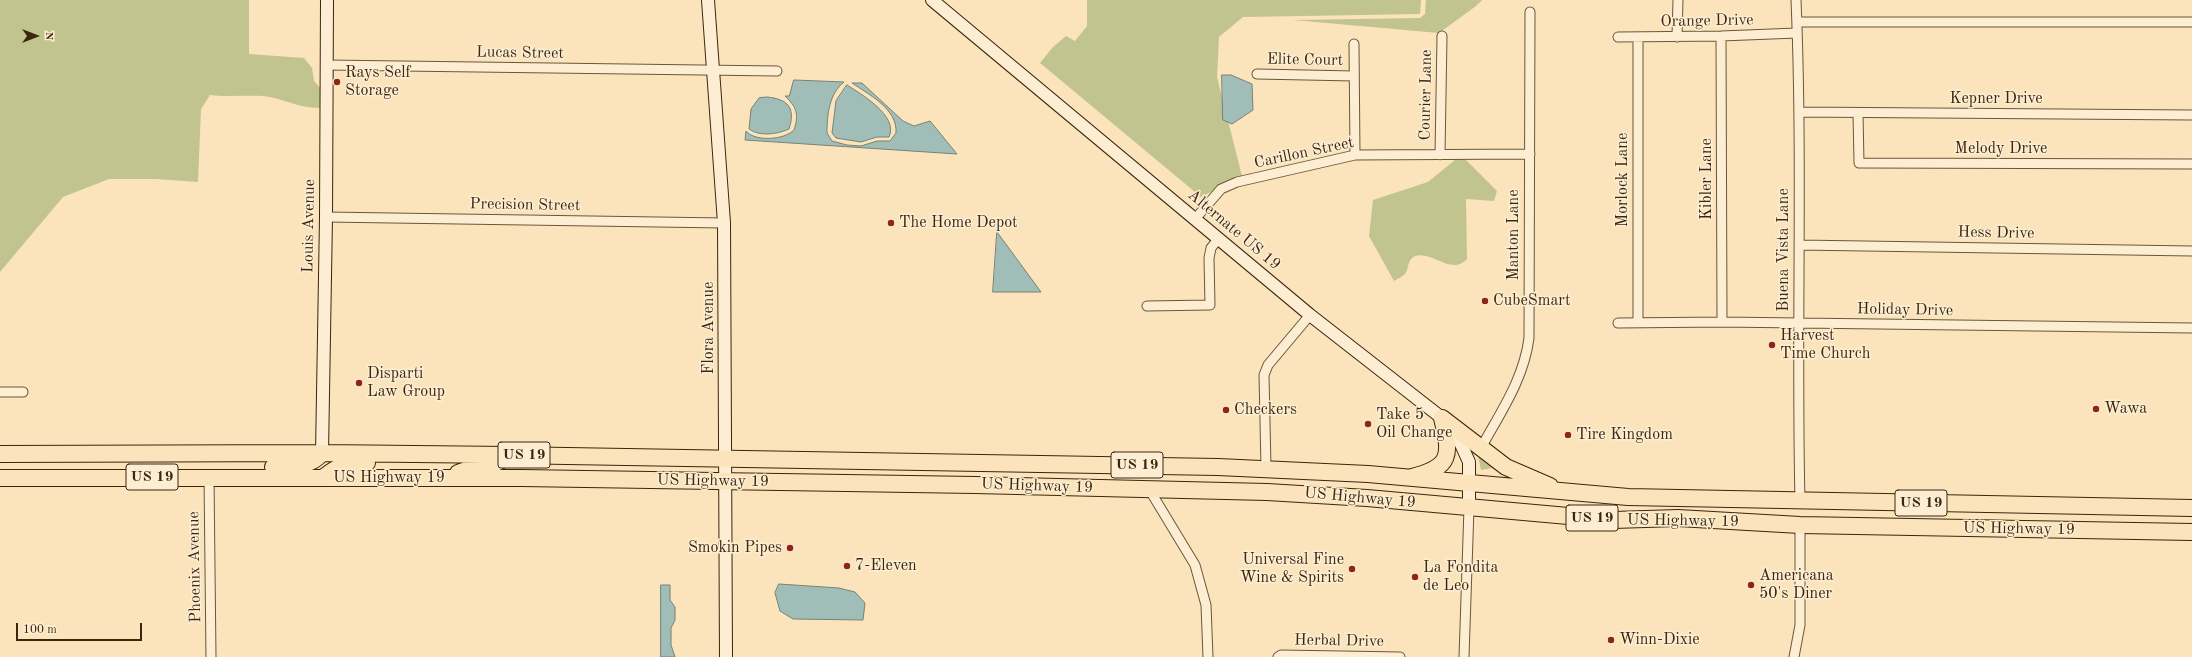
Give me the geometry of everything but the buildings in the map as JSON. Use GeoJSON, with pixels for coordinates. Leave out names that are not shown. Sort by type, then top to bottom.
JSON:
{"type":"FeatureCollection","features":[{"type":"Feature","properties":{"kind":"highway"},"geometry":{"type":"LineString","coordinates":[[1442,418],[1512,470],[1564,492]]}},
{"type":"Feature","properties":{"kind":"highway"},"geometry":{"type":"LineString","coordinates":[[1405,478],[1429,472],[1443,462],[1446,456],[1448,444],[1442,418]]}},
{"type":"Feature","properties":{"kind":"highway"},"geometry":{"type":"LineString","coordinates":[[209,477],[235,467],[305,465],[316,460],[322,453]]}},
{"type":"Feature","properties":{"kind":"highway","name":"US Highway 19"},"geometry":{"type":"LineString","coordinates":[[0,454],[322,453],[508,455],[1266,468],[1564,492],[1683,499],[2192,508]]}},
{"type":"Feature","properties":{"kind":"highway"},"geometry":{"type":"LineString","coordinates":[[324,477],[336,467],[346,464],[379,463],[400,454]]}},
{"type":"Feature","properties":{"kind":"highway"},"geometry":{"type":"LineString","coordinates":[[448,478],[471,467],[490,466],[500,463],[508,455]]}},
{"type":"Feature","properties":{"kind":"highway"},"geometry":{"type":"LineString","coordinates":[[1032,487],[1056,479],[1108,479],[1117,472],[1118,465]]}},
{"type":"Feature","properties":{"kind":"highway"},"geometry":{"type":"LineString","coordinates":[[1149,489],[1156,477],[1165,474],[1252,476],[1298,470]]}},
{"type":"Feature","properties":{"kind":"highway","name":"US Highway 19"},"geometry":{"type":"LineString","coordinates":[[0,478],[448,478],[1149,489],[1314,494],[1613,520],[1678,518],[1800,525],[2192,532]]}},
{"type":"Feature","properties":{"kind":"highway"},"geometry":{"type":"LineString","coordinates":[[1678,518],[1728,513],[1775,513],[1784,511],[1800,501]]}},
{"type":"Feature","properties":{"kind":"street","name":"Louis Avenue"},"geometry":{"type":"LineString","coordinates":[[322,453],[326,217],[327,0]]}},
{"type":"Feature","properties":{"kind":"street","name":"Flora Avenue"},"geometry":{"type":"LineString","coordinates":[[708,0],[724,223],[726,657]]}},
{"type":"Feature","properties":{"kind":"street","name":"Alternate US 19"},"geometry":{"type":"LineString","coordinates":[[932,0],[1310,315],[1442,418],[1460,442],[1469,462],[1469,508]]}},
{"type":"Feature","properties":{"kind":"street"},"geometry":{"type":"LineString","coordinates":[[1677,37],[1678,0]]}},
{"type":"Feature","properties":{"kind":"street","name":"Buena Vista Lane"},"geometry":{"type":"LineString","coordinates":[[1796,0],[1800,112],[1798,324],[1800,501]]}},
{"type":"Feature","properties":{"kind":"street","name":"Manton Lane"},"geometry":{"type":"LineString","coordinates":[[1481,448],[1520,376],[1527,354],[1529,338],[1530,12]]}},
{"type":"Feature","properties":{"kind":"street"},"geometry":{"type":"LineString","coordinates":[[1797,22],[2192,22]]}},
{"type":"Feature","properties":{"kind":"street","name":"Orange Drive"},"geometry":{"type":"LineString","coordinates":[[1618,37],[1677,37],[1797,33]]}},
{"type":"Feature","properties":{"kind":"street","name":"Courier Lane"},"geometry":{"type":"LineString","coordinates":[[1440,155],[1442,36]]}},
{"type":"Feature","properties":{"kind":"street","name":"Kibler Lane"},"geometry":{"type":"LineString","coordinates":[[1721,36],[1722,322]]}},
{"type":"Feature","properties":{"kind":"street","name":"Morlock Lane"},"geometry":{"type":"LineString","coordinates":[[1638,37],[1638,323]]}},
{"type":"Feature","properties":{"kind":"street"},"geometry":{"type":"LineString","coordinates":[[1354,44],[1355,155]]}},
{"type":"Feature","properties":{"kind":"street","name":"Lucas Street"},"geometry":{"type":"LineString","coordinates":[[326,66],[777,71]]}},
{"type":"Feature","properties":{"kind":"street","name":"Elite Court"},"geometry":{"type":"LineString","coordinates":[[1257,74],[1354,76]]}},
{"type":"Feature","properties":{"kind":"street","name":"Kepner Drive"},"geometry":{"type":"LineString","coordinates":[[1800,112],[2192,115]]}},
{"type":"Feature","properties":{"kind":"street","name":"Melody Drive"},"geometry":{"type":"LineString","coordinates":[[1858,113],[1859,163],[2192,164]]}},
{"type":"Feature","properties":{"kind":"street","name":"Carillon Street"},"geometry":{"type":"LineString","coordinates":[[1195,219],[1221,189],[1238,182],[1355,155],[1530,154]]}},
{"type":"Feature","properties":{"kind":"street","name":"Precision Street"},"geometry":{"type":"LineString","coordinates":[[326,217],[724,223]]}},
{"type":"Feature","properties":{"kind":"street"},"geometry":{"type":"LineString","coordinates":[[1146,306],[1210,305],[1209,256],[1211,248],[1219,238]]}},
{"type":"Feature","properties":{"kind":"street","name":"Hess Drive"},"geometry":{"type":"LineString","coordinates":[[1799,245],[2192,251]]}},
{"type":"Feature","properties":{"kind":"street"},"geometry":{"type":"LineString","coordinates":[[1266,468],[1264,375],[1268,365],[1310,315]]}},
{"type":"Feature","properties":{"kind":"street","name":"Holiday Drive"},"geometry":{"type":"LineString","coordinates":[[1618,323],[1722,322],[2192,328]]}},
{"type":"Feature","properties":{"kind":"street"},"geometry":{"type":"LineString","coordinates":[[0,392],[23,392]]}},
{"type":"Feature","properties":{"kind":"street","name":"Phoenix Avenue"},"geometry":{"type":"LineString","coordinates":[[209,477],[211,657]]}},
{"type":"Feature","properties":{"kind":"street"},"geometry":{"type":"LineString","coordinates":[[1149,489],[1195,565],[1199,576],[1206,605],[1208,657]]}},
{"type":"Feature","properties":{"kind":"street"},"geometry":{"type":"LineString","coordinates":[[1464,657],[1469,508]]}},
{"type":"Feature","properties":{"kind":"street"},"geometry":{"type":"LineString","coordinates":[[1794,657],[1800,625],[1800,525]]}},
{"type":"Feature","properties":{"kind":"street","name":"Herbal Drive"},"geometry":{"type":"LineString","coordinates":[[1278,657],[1281,655],[1400,657]]}},
{"type":"Feature","properties":{"kind":"green space"},"geometry":{"type":"Polygon","coordinates":[[[0,0],[249,0],[249,54],[304,58],[312,68],[314,81],[321,89],[320,108],[297,105],[263,96],[210,95],[201,109],[198,182],[156,179],[109,179],[63,197],[0,272],[0,0]]]}},
{"type":"Feature","properties":{"kind":"green space"},"geometry":{"type":"Polygon","coordinates":[[[1087,0],[1421,0],[1420,14],[1243,17],[1219,37],[1217,77],[1242,176],[1201,197],[1040,63],[1053,47],[1066,36],[1075,41],[1087,26],[1087,0]]]}},
{"type":"Feature","properties":{"kind":"green space"},"geometry":{"type":"Polygon","coordinates":[[[1426,0],[1482,0],[1439,33],[1293,20],[1420,18],[1425,14],[1426,0]]]}},
{"type":"Feature","properties":{"kind":"green space"},"geometry":{"type":"Polygon","coordinates":[[[1461,155],[1497,191],[1494,201],[1466,199],[1467,259],[1461,264],[1455,265],[1422,255],[1415,256],[1412,257],[1409,262],[1405,274],[1394,281],[1369,236],[1373,200],[1428,182],[1461,155]]]}},
{"type":"Feature","properties":{"kind":"green space"},"geometry":{"type":"Polygon","coordinates":[[[1478,456],[1481,456],[1497,471],[1492,468],[1481,470],[1478,456]]]}},
{"type":"Feature","properties":{"kind":"water"},"geometry":{"type":"Polygon","coordinates":[[[1222,75],[1231,75],[1252,84],[1253,110],[1232,124],[1223,120],[1222,75]]]}},
{"type":"Feature","properties":{"kind":"water"},"geometry":{"type":"Polygon","coordinates":[[[794,80],[844,82],[835,92],[828,112],[827,133],[832,141],[847,145],[861,146],[877,141],[890,141],[896,133],[895,124],[892,117],[881,103],[852,83],[862,83],[903,121],[914,126],[930,121],[957,154],[745,140],[746,131],[750,135],[756,137],[777,138],[794,130],[797,116],[796,112],[792,104],[785,96],[789,96],[794,80]]]}},
{"type":"Feature","properties":{"kind":"water"},"geometry":{"type":"Polygon","coordinates":[[[847,85],[877,106],[884,114],[889,121],[891,129],[889,137],[877,137],[861,142],[836,138],[832,133],[836,101],[847,85]]]}},
{"type":"Feature","properties":{"kind":"water"},"geometry":{"type":"Polygon","coordinates":[[[767,97],[785,102],[791,110],[791,122],[789,129],[764,134],[753,132],[749,129],[751,109],[759,98],[767,97]]]}},
{"type":"Feature","properties":{"kind":"water"},"geometry":{"type":"Polygon","coordinates":[[[997,232],[1041,292],[993,292],[997,232]]]}},
{"type":"Feature","properties":{"kind":"water"},"geometry":{"type":"Polygon","coordinates":[[[779,584],[839,588],[855,592],[865,603],[863,620],[793,619],[780,611],[775,593],[779,584]]]}},
{"type":"Feature","properties":{"kind":"water"},"geometry":{"type":"Polygon","coordinates":[[[661,585],[670,585],[670,600],[675,607],[675,620],[671,628],[671,645],[675,657],[661,657],[661,585]]]}},
{"type":"Feature","properties":{"kind":"place","name":"Rays Self Storage"},"geometry":{"type":"Point","coordinates":[337,82]}},
{"type":"Feature","properties":{"kind":"place","name":"The Home Depot"},"geometry":{"type":"Point","coordinates":[891,223]}},
{"type":"Feature","properties":{"kind":"place","name":"CubeSmart"},"geometry":{"type":"Point","coordinates":[1485,301]}},
{"type":"Feature","properties":{"kind":"place","name":"Harvest Time Church"},"geometry":{"type":"Point","coordinates":[1772,345]}},
{"type":"Feature","properties":{"kind":"place","name":"Disparti Law Group"},"geometry":{"type":"Point","coordinates":[359,383]}},
{"type":"Feature","properties":{"kind":"place","name":"Wawa"},"geometry":{"type":"Point","coordinates":[2096,409]}},
{"type":"Feature","properties":{"kind":"place","name":"Checkers"},"geometry":{"type":"Point","coordinates":[1226,410]}},
{"type":"Feature","properties":{"kind":"place","name":"Take 5 Oil Change"},"geometry":{"type":"Point","coordinates":[1368,424]}},
{"type":"Feature","properties":{"kind":"place","name":"Tire Kingdom"},"geometry":{"type":"Point","coordinates":[1568,435]}},
{"type":"Feature","properties":{"kind":"place","name":"Smokin Pipes"},"geometry":{"type":"Point","coordinates":[790,548]}},
{"type":"Feature","properties":{"kind":"place","name":"7-Eleven"},"geometry":{"type":"Point","coordinates":[847,566]}},
{"type":"Feature","properties":{"kind":"place","name":"Universal Fine Wine & Spirits"},"geometry":{"type":"Point","coordinates":[1352,569]}},
{"type":"Feature","properties":{"kind":"place","name":"La Fondita de Leo"},"geometry":{"type":"Point","coordinates":[1415,577]}},
{"type":"Feature","properties":{"kind":"place","name":"Americana 50's Diner"},"geometry":{"type":"Point","coordinates":[1751,585]}},
{"type":"Feature","properties":{"kind":"place","name":"Winn-Dixie"},"geometry":{"type":"Point","coordinates":[1611,640]}}]}
